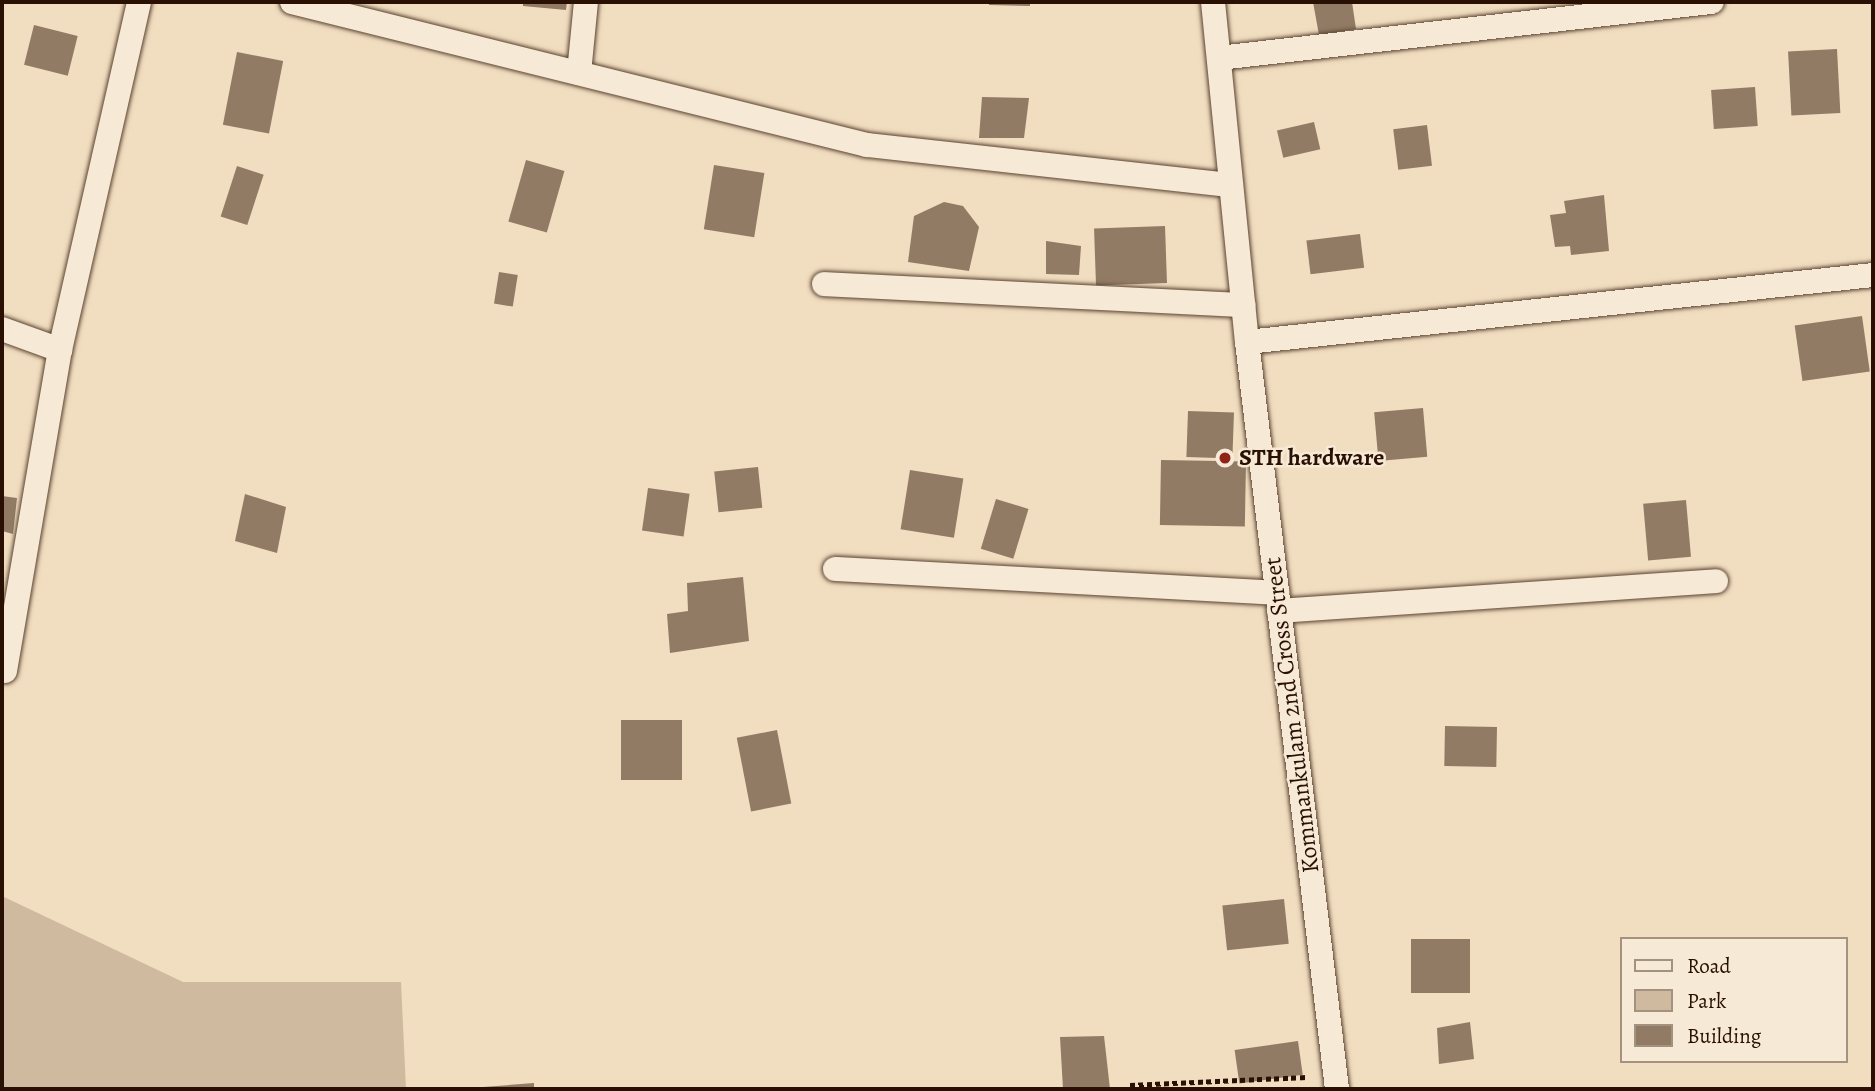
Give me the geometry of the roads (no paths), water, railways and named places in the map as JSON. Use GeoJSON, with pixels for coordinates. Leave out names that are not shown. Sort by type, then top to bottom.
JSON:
{"type":"FeatureCollection","features":[{"type":"Feature","properties":{"kind":"street"},"geometry":{"type":"LineString","coordinates":[[5,671],[60,350],[139,2]]}},
{"type":"Feature","properties":{"kind":"street"},"geometry":{"type":"LineString","coordinates":[[292,2],[867,145],[1231,185]]}},
{"type":"Feature","properties":{"kind":"street"},"geometry":{"type":"LineString","coordinates":[[579,73],[586,2]]}},
{"type":"Feature","properties":{"kind":"street","name":"Kommankulam 2nd Cross Street"},"geometry":{"type":"LineString","coordinates":[[1213,2],[1243,306],[1336,1082]]}},
{"type":"Feature","properties":{"kind":"street"},"geometry":{"type":"LineString","coordinates":[[1219,58],[1712,2]]}},
{"type":"Feature","properties":{"kind":"street"},"geometry":{"type":"LineString","coordinates":[[1247,341],[1873,275]]}},
{"type":"Feature","properties":{"kind":"street"},"geometry":{"type":"LineString","coordinates":[[824,284],[1243,306]]}},
{"type":"Feature","properties":{"kind":"street"},"geometry":{"type":"LineString","coordinates":[[2,329],[60,350]]}},
{"type":"Feature","properties":{"kind":"street"},"geometry":{"type":"LineString","coordinates":[[835,569],[1278,602],[1716,581]]}},
{"type":"Feature","properties":{"kind":"place","name":"STH hardware"},"geometry":{"type":"Point","coordinates":[1225,458]}}]}
